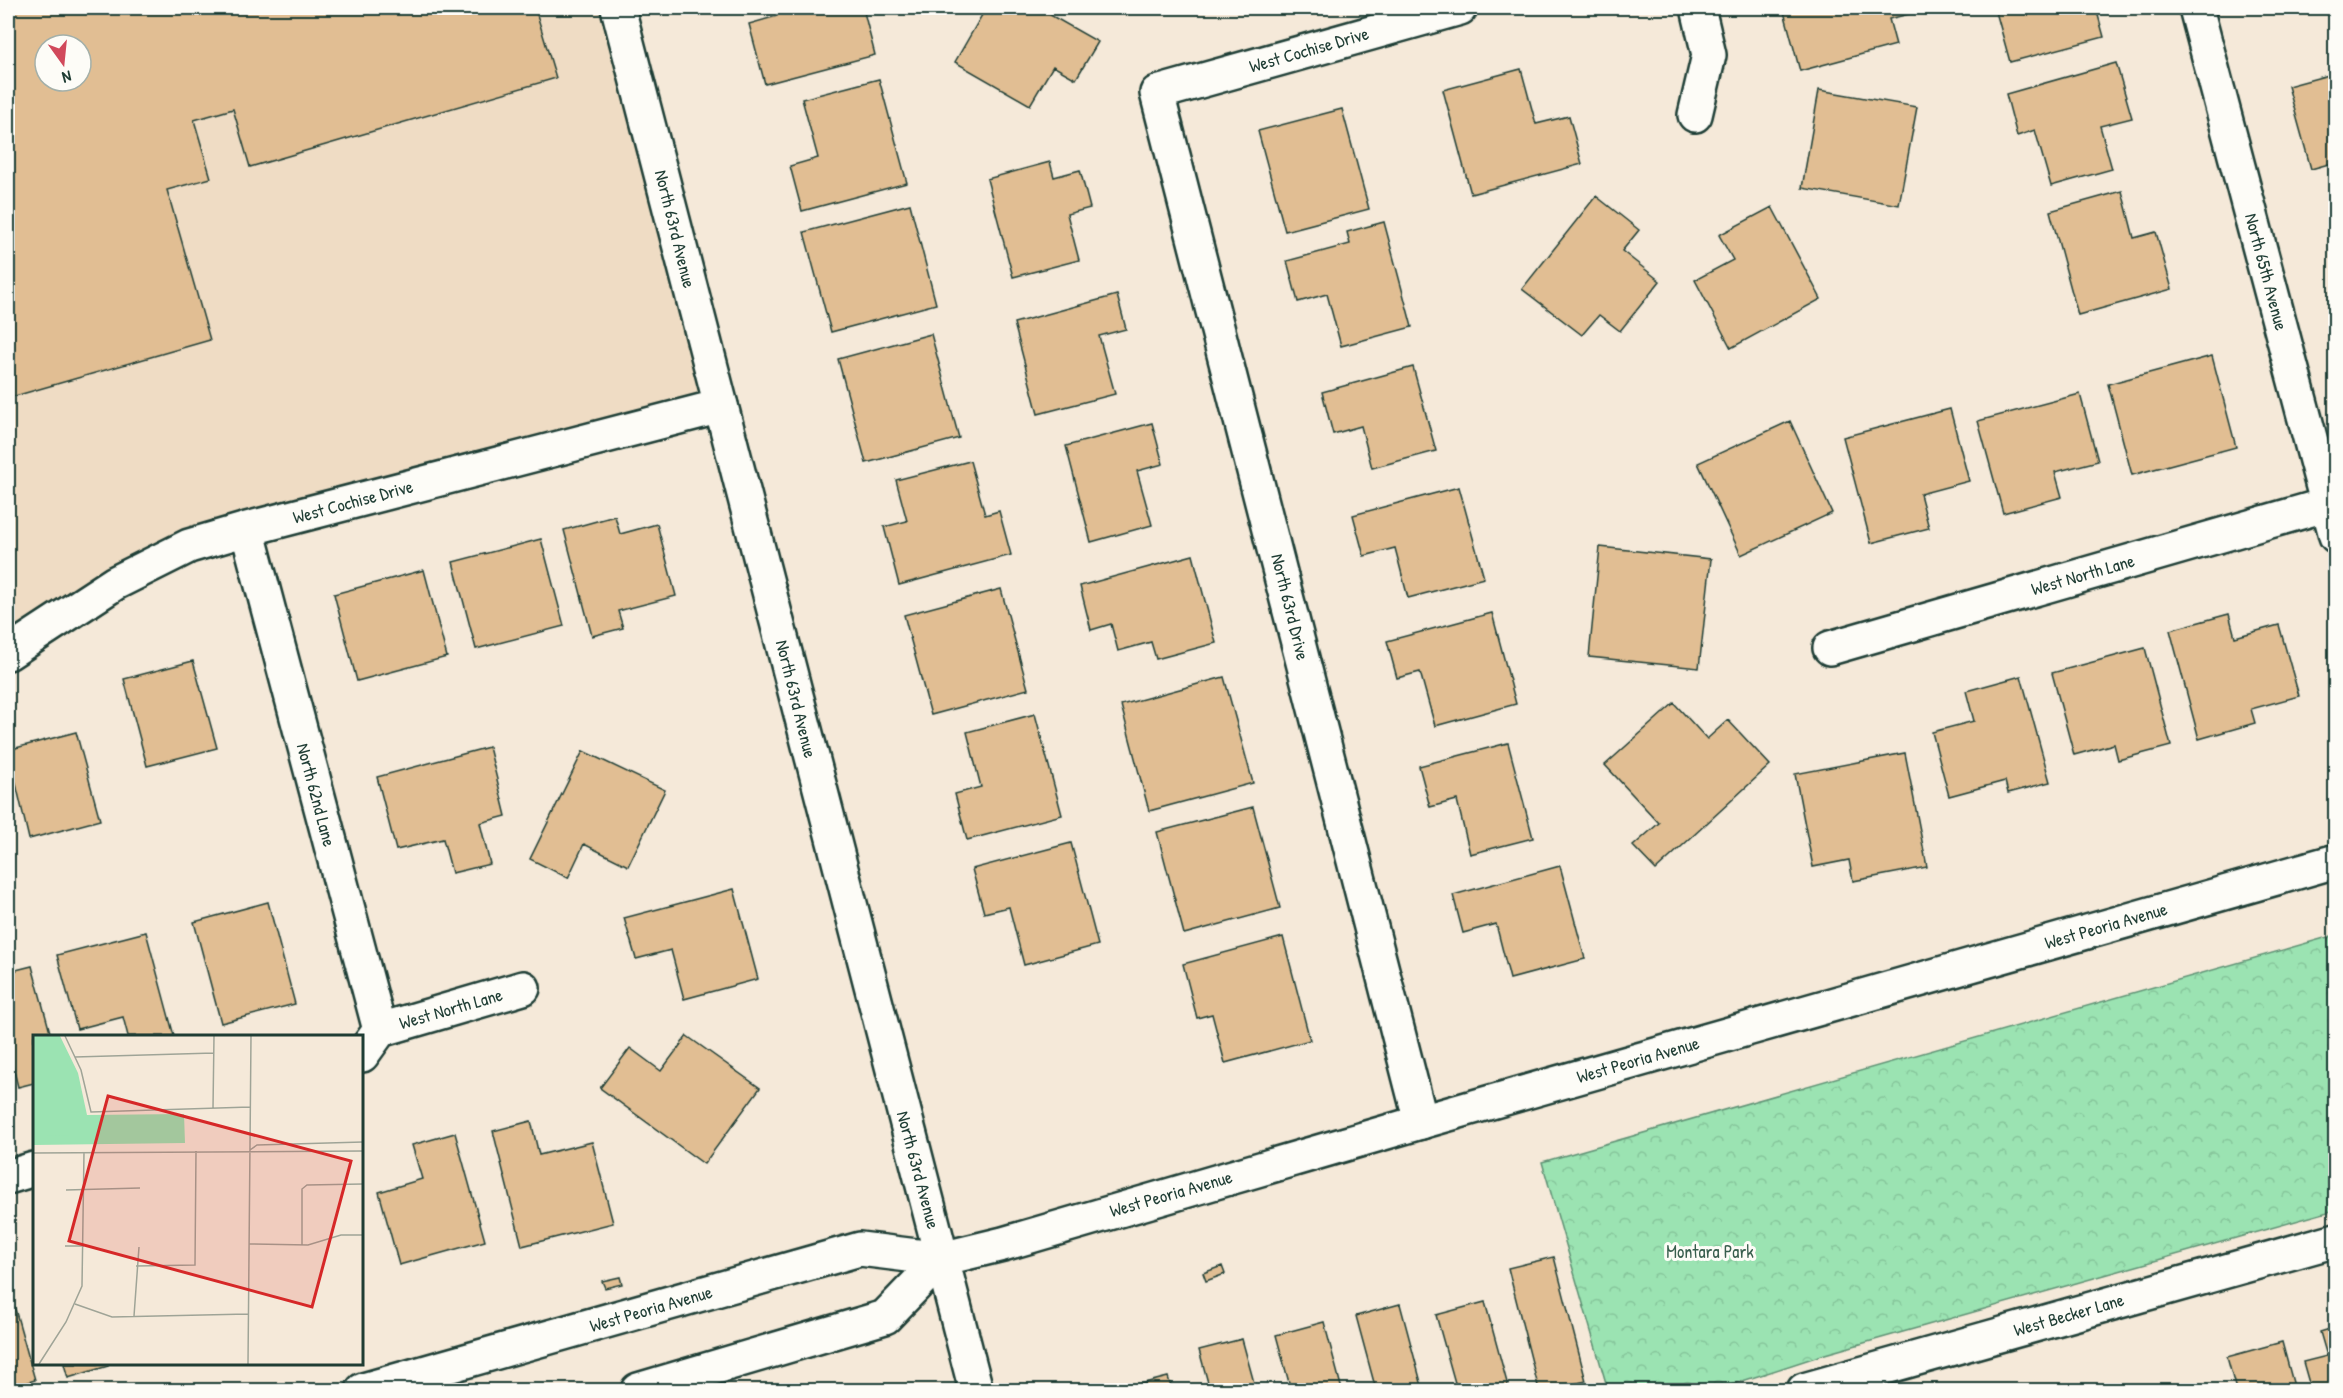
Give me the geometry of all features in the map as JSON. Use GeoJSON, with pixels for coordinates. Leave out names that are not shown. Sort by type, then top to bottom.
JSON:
{"type":"FeatureCollection","features":[{"type":"Feature","properties":{"kind":"street","name":"North 63rd Avenue"},"geometry":{"type":"LineString","coordinates":[[618,8],[976,1390]]}},
{"type":"Feature","properties":{"kind":"street","name":"West Cochise Drive"},"geometry":{"type":"LineString","coordinates":[[1157,93],[1460,8]]}},
{"type":"Feature","properties":{"kind":"street"},"geometry":{"type":"LineString","coordinates":[[1695,116],[1709,55],[1698,8]]}},
{"type":"Feature","properties":{"kind":"street","name":"North 65th Avenue"},"geometry":{"type":"LineString","coordinates":[[2196,8],[2331,504],[2336,536]]}},
{"type":"Feature","properties":{"kind":"street","name":"North 63rd Drive"},"geometry":{"type":"LineString","coordinates":[[1157,93],[1421,1122]]}},
{"type":"Feature","properties":{"kind":"street","name":"West Cochise Drive"},"geometry":{"type":"LineString","coordinates":[[8,652],[116,583],[189,546],[721,406]]}},
{"type":"Feature","properties":{"kind":"street","name":"West North Lane"},"geometry":{"type":"LineString","coordinates":[[1830,648],[2331,504]]}},
{"type":"Feature","properties":{"kind":"street","name":"North 62nd Lane"},"geometry":{"type":"LineString","coordinates":[[247,529],[370,1042]]}},
{"type":"Feature","properties":{"kind":"street","name":"West Peoria Avenue"},"geometry":{"type":"LineString","coordinates":[[363,1390],[860,1250],[941,1259],[1003,1244],[1421,1122],[2336,861]]}},
{"type":"Feature","properties":{"kind":"street","name":"West North Lane"},"geometry":{"type":"LineString","coordinates":[[370,1042],[523,988]]}},
{"type":"Feature","properties":{"kind":"street"},"geometry":{"type":"LineString","coordinates":[[8,1177],[33,1170]]}},
{"type":"Feature","properties":{"kind":"street","name":"West Becker Lane"},"geometry":{"type":"LineString","coordinates":[[1803,1390],[2336,1240]]}},
{"type":"Feature","properties":{"kind":"street"},"geometry":{"type":"LineString","coordinates":[[638,1390],[885,1317],[941,1259]]}},
{"type":"Feature","properties":{"kind":"shaded area"},"geometry":{"type":"Polygon","coordinates":[[[8,8],[618,8],[721,406],[247,529],[8,653],[8,8]]]}},
{"type":"Feature","properties":{"kind":"green space","name":"Montara Park"},"geometry":{"type":"Polygon","coordinates":[[[2335,935],[2335,1210],[1825,1354],[1715,1390],[1608,1390],[1542,1162],[2335,935]]]}},
{"type":"Feature","properties":{"kind":"building"},"geometry":{"type":"Polygon","coordinates":[[[8,8],[535,8],[556,78],[250,167],[233,109],[194,120],[211,178],[167,190],[210,340],[8,398],[8,8]]]}},
{"type":"Feature","properties":{"kind":"building"},"geometry":{"type":"Polygon","coordinates":[[[774,8],[863,8],[875,55],[765,84],[749,24],[777,16],[774,8]]]}},
{"type":"Feature","properties":{"kind":"building"},"geometry":{"type":"Polygon","coordinates":[[[986,8],[1038,8],[1098,42],[1076,79],[1053,66],[1030,105],[955,62],[986,8]]]}},
{"type":"Feature","properties":{"kind":"building"},"geometry":{"type":"Polygon","coordinates":[[[1783,8],[1907,8],[1909,14],[1889,19],[1896,45],[1800,71],[1783,8]]]}},
{"type":"Feature","properties":{"kind":"building"},"geometry":{"type":"Polygon","coordinates":[[[1995,8],[2096,8],[2104,37],[2010,62],[1995,8]]]}},
{"type":"Feature","properties":{"kind":"building"},"geometry":{"type":"Polygon","coordinates":[[[2116,63],[2132,118],[2100,126],[2112,169],[2051,186],[2035,130],[2017,136],[2006,94],[2116,63]]]}},
{"type":"Feature","properties":{"kind":"building"},"geometry":{"type":"Polygon","coordinates":[[[1521,69],[1536,124],[1569,116],[1582,164],[1471,194],[1443,90],[1521,69]]]}},
{"type":"Feature","properties":{"kind":"building"},"geometry":{"type":"Polygon","coordinates":[[[2336,73],[2336,162],[2311,169],[2288,86],[2336,73]]]}},
{"type":"Feature","properties":{"kind":"building"},"geometry":{"type":"Polygon","coordinates":[[[879,79],[907,183],[802,211],[790,166],[818,158],[802,99],[879,79]]]}},
{"type":"Feature","properties":{"kind":"building"},"geometry":{"type":"Polygon","coordinates":[[[1819,90],[1917,107],[1899,205],[1802,188],[1819,90]]]}},
{"type":"Feature","properties":{"kind":"building"},"geometry":{"type":"Polygon","coordinates":[[[1342,109],[1369,209],[1285,231],[1258,131],[1342,109]]]}},
{"type":"Feature","properties":{"kind":"building"},"geometry":{"type":"Polygon","coordinates":[[[1050,162],[1054,177],[1080,170],[1090,208],[1067,214],[1079,260],[1013,277],[987,179],[1050,162]]]}},
{"type":"Feature","properties":{"kind":"building"},"geometry":{"type":"Polygon","coordinates":[[[2122,191],[2134,238],[2156,232],[2172,289],[2078,315],[2050,211],[2122,191]]]}},
{"type":"Feature","properties":{"kind":"building"},"geometry":{"type":"Polygon","coordinates":[[[1596,196],[1639,230],[1622,251],[1660,281],[1620,331],[1599,315],[1582,335],[1522,289],[1596,196]]]}},
{"type":"Feature","properties":{"kind":"building"},"geometry":{"type":"Polygon","coordinates":[[[910,204],[936,304],[831,332],[804,232],[910,204]]]}},
{"type":"Feature","properties":{"kind":"building"},"geometry":{"type":"Polygon","coordinates":[[[1772,207],[1821,299],[1731,348],[1695,280],[1733,260],[1719,235],[1772,207]]]}},
{"type":"Feature","properties":{"kind":"building"},"geometry":{"type":"Polygon","coordinates":[[[1384,222],[1412,327],[1341,346],[1327,294],[1298,302],[1287,261],[1350,244],[1347,232],[1384,222]]]}},
{"type":"Feature","properties":{"kind":"building"},"geometry":{"type":"Polygon","coordinates":[[[1117,295],[1126,329],[1099,336],[1115,394],[1038,414],[1014,323],[1117,295]]]}},
{"type":"Feature","properties":{"kind":"building"},"geometry":{"type":"Polygon","coordinates":[[[931,334],[959,438],[866,463],[838,359],[931,334]]]}},
{"type":"Feature","properties":{"kind":"building"},"geometry":{"type":"Polygon","coordinates":[[[2212,356],[2236,447],[2132,475],[2108,384],[2212,356]]]}},
{"type":"Feature","properties":{"kind":"building"},"geometry":{"type":"Polygon","coordinates":[[[1413,367],[1436,451],[1372,468],[1361,426],[1333,434],[1322,392],[1413,367]]]}},
{"type":"Feature","properties":{"kind":"building"},"geometry":{"type":"Polygon","coordinates":[[[2080,394],[2098,461],[2055,472],[2062,497],[2003,513],[1978,421],[2080,394]]]}},
{"type":"Feature","properties":{"kind":"building"},"geometry":{"type":"Polygon","coordinates":[[[1950,409],[1969,481],[1920,494],[1929,528],[1871,543],[1843,437],[1950,409]]]}},
{"type":"Feature","properties":{"kind":"building"},"geometry":{"type":"Polygon","coordinates":[[[1790,421],[1832,513],[1741,555],[1698,463],[1790,421]]]}},
{"type":"Feature","properties":{"kind":"building"},"geometry":{"type":"Polygon","coordinates":[[[1152,423],[1163,464],[1137,471],[1152,525],[1091,542],[1066,446],[1152,423]]]}},
{"type":"Feature","properties":{"kind":"building"},"geometry":{"type":"Polygon","coordinates":[[[970,461],[985,515],[999,511],[1011,555],[899,585],[884,527],[907,521],[896,480],[970,461]]]}},
{"type":"Feature","properties":{"kind":"building"},"geometry":{"type":"Polygon","coordinates":[[[1459,487],[1484,578],[1408,598],[1395,548],[1364,556],[1353,515],[1459,487]]]}},
{"type":"Feature","properties":{"kind":"building"},"geometry":{"type":"Polygon","coordinates":[[[615,516],[620,534],[657,524],[676,596],[618,611],[623,628],[592,636],[564,530],[615,516]]]}},
{"type":"Feature","properties":{"kind":"building"},"geometry":{"type":"Polygon","coordinates":[[[541,539],[564,626],[476,649],[453,562],[541,539]]]}},
{"type":"Feature","properties":{"kind":"building"},"geometry":{"type":"Polygon","coordinates":[[[1600,547],[1711,559],[1699,668],[1589,657],[1600,547]]]}},
{"type":"Feature","properties":{"kind":"building"},"geometry":{"type":"Polygon","coordinates":[[[1193,555],[1216,643],[1156,659],[1151,642],[1118,651],[1111,624],[1091,630],[1080,586],[1193,555]]]}},
{"type":"Feature","properties":{"kind":"building"},"geometry":{"type":"Polygon","coordinates":[[[424,570],[447,657],[357,681],[334,594],[424,570]]]}},
{"type":"Feature","properties":{"kind":"building"},"geometry":{"type":"Polygon","coordinates":[[[1001,589],[1028,689],[931,715],[904,615],[1001,589]]]}},
{"type":"Feature","properties":{"kind":"building"},"geometry":{"type":"Polygon","coordinates":[[[1492,613],[1516,704],[1435,726],[1420,672],[1397,678],[1387,641],[1492,613]]]}},
{"type":"Feature","properties":{"kind":"building"},"geometry":{"type":"Polygon","coordinates":[[[2229,614],[2235,637],[2279,625],[2299,696],[2251,709],[2255,723],[2199,739],[2170,630],[2229,614]]]}},
{"type":"Feature","properties":{"kind":"building"},"geometry":{"type":"Polygon","coordinates":[[[2145,648],[2171,746],[2118,760],[2114,744],[2074,755],[2052,673],[2145,648]]]}},
{"type":"Feature","properties":{"kind":"building"},"geometry":{"type":"Polygon","coordinates":[[[193,661],[217,748],[147,766],[124,679],[193,661]]]}},
{"type":"Feature","properties":{"kind":"building"},"geometry":{"type":"Polygon","coordinates":[[[2021,676],[2050,782],[2008,793],[2005,781],[1949,796],[1932,732],[1974,721],[1966,691],[2021,676]]]}},
{"type":"Feature","properties":{"kind":"building"},"geometry":{"type":"Polygon","coordinates":[[[1224,677],[1253,783],[1149,811],[1121,705],[1224,677]]]}},
{"type":"Feature","properties":{"kind":"building"},"geometry":{"type":"Polygon","coordinates":[[[1674,703],[1707,739],[1728,720],[1770,765],[1656,870],[1633,846],[1659,823],[1605,765],[1674,703]]]}},
{"type":"Feature","properties":{"kind":"building"},"geometry":{"type":"Polygon","coordinates":[[[1035,714],[1062,815],[967,840],[955,794],[981,787],[967,732],[1035,714]]]}},
{"type":"Feature","properties":{"kind":"building"},"geometry":{"type":"Polygon","coordinates":[[[76,732],[100,820],[29,839],[8,750],[76,732]]]}},
{"type":"Feature","properties":{"kind":"building"},"geometry":{"type":"Polygon","coordinates":[[[1508,743],[1533,838],[1470,854],[1457,800],[1430,807],[1419,766],[1508,743]]]}},
{"type":"Feature","properties":{"kind":"building"},"geometry":{"type":"Polygon","coordinates":[[[489,747],[506,816],[480,823],[490,864],[452,873],[443,839],[396,850],[377,777],[489,747]]]}},
{"type":"Feature","properties":{"kind":"building"},"geometry":{"type":"Polygon","coordinates":[[[583,751],[665,790],[628,866],[584,844],[568,878],[530,859],[583,751]]]}},
{"type":"Feature","properties":{"kind":"building"},"geometry":{"type":"Polygon","coordinates":[[[1905,753],[1927,867],[1853,881],[1849,860],[1813,867],[1795,774],[1905,753]]]}},
{"type":"Feature","properties":{"kind":"building"},"geometry":{"type":"Polygon","coordinates":[[[1253,807],[1280,908],[1184,934],[1157,832],[1253,807]]]}},
{"type":"Feature","properties":{"kind":"building"},"geometry":{"type":"Polygon","coordinates":[[[1071,843],[1098,945],[1024,965],[1009,907],[984,913],[972,869],[1071,843]]]}},
{"type":"Feature","properties":{"kind":"building"},"geometry":{"type":"Polygon","coordinates":[[[1560,866],[1585,959],[1510,979],[1496,924],[1463,933],[1453,895],[1560,866]]]}},
{"type":"Feature","properties":{"kind":"building"},"geometry":{"type":"Polygon","coordinates":[[[734,889],[758,979],[684,999],[671,950],[636,959],[624,918],[734,889]]]}},
{"type":"Feature","properties":{"kind":"building"},"geometry":{"type":"Polygon","coordinates":[[[268,902],[295,1004],[221,1023],[194,922],[268,902]]]}},
{"type":"Feature","properties":{"kind":"building"},"geometry":{"type":"Polygon","coordinates":[[[146,932],[174,1035],[128,1035],[123,1017],[77,1029],[57,955],[146,932]]]}},
{"type":"Feature","properties":{"kind":"building"},"geometry":{"type":"Polygon","coordinates":[[[1283,937],[1310,1040],[1225,1063],[1212,1014],[1197,1018],[1183,964],[1283,937]]]}},
{"type":"Feature","properties":{"kind":"building"},"geometry":{"type":"Polygon","coordinates":[[[32,966],[51,1035],[33,1035],[33,1083],[18,1087],[11,1059],[8,1060],[8,972],[32,966]]]}},
{"type":"Feature","properties":{"kind":"building"},"geometry":{"type":"Polygon","coordinates":[[[687,1036],[760,1088],[704,1164],[600,1088],[630,1048],[661,1071],[687,1036]]]}},
{"type":"Feature","properties":{"kind":"building"},"geometry":{"type":"Polygon","coordinates":[[[531,1121],[539,1155],[592,1142],[613,1223],[522,1246],[493,1131],[531,1121]]]}},
{"type":"Feature","properties":{"kind":"building"},"geometry":{"type":"Polygon","coordinates":[[[455,1133],[485,1241],[399,1265],[379,1192],[422,1179],[412,1145],[455,1133]]]}},
{"type":"Feature","properties":{"kind":"building"},"geometry":{"type":"Polygon","coordinates":[[[1554,1257],[1586,1381],[1549,1390],[1539,1390],[1508,1268],[1554,1257]]]}},
{"type":"Feature","properties":{"kind":"building"},"geometry":{"type":"Polygon","coordinates":[[[1222,1266],[1225,1274],[1206,1281],[1203,1273],[1222,1266]]]}},
{"type":"Feature","properties":{"kind":"building"},"geometry":{"type":"Polygon","coordinates":[[[620,1277],[622,1284],[605,1288],[602,1281],[620,1277]]]}},
{"type":"Feature","properties":{"kind":"building"},"geometry":{"type":"Polygon","coordinates":[[[8,1284],[35,1380],[8,1388],[8,1284]]]}},
{"type":"Feature","properties":{"kind":"building"},"geometry":{"type":"Polygon","coordinates":[[[1485,1302],[1509,1390],[1457,1390],[1436,1315],[1485,1302]]]}},
{"type":"Feature","properties":{"kind":"building"},"geometry":{"type":"Polygon","coordinates":[[[1400,1304],[1423,1390],[1376,1390],[1356,1316],[1400,1304]]]}},
{"type":"Feature","properties":{"kind":"building"},"geometry":{"type":"Polygon","coordinates":[[[1324,1322],[1342,1390],[1291,1390],[1276,1335],[1324,1322]]]}},
{"type":"Feature","properties":{"kind":"building"},"geometry":{"type":"Polygon","coordinates":[[[2336,1327],[2336,1390],[2311,1390],[2303,1362],[2327,1356],[2320,1332],[2336,1327]]]}},
{"type":"Feature","properties":{"kind":"building"},"geometry":{"type":"Polygon","coordinates":[[[1242,1339],[1256,1390],[1210,1390],[1199,1350],[1242,1339]]]}},
{"type":"Feature","properties":{"kind":"building"},"geometry":{"type":"Polygon","coordinates":[[[2282,1342],[2295,1390],[2236,1390],[2227,1357],[2282,1342]]]}},
{"type":"Feature","properties":{"kind":"building"},"geometry":{"type":"Polygon","coordinates":[[[64,1365],[108,1366],[68,1378],[64,1365]]]}},
{"type":"Feature","properties":{"kind":"building"},"geometry":{"type":"Polygon","coordinates":[[[1168,1377],[1172,1390],[1117,1390],[1168,1377]]]}}]}
